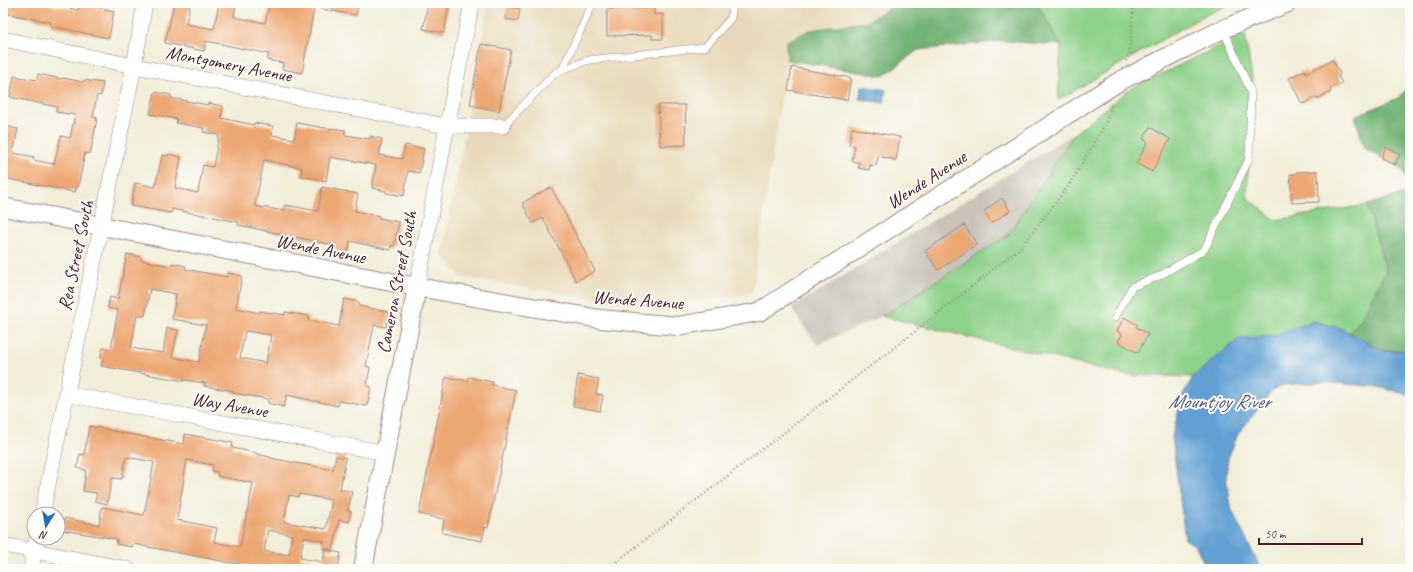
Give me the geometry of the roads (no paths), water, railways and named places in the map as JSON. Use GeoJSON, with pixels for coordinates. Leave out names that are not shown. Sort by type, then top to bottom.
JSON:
{"type":"FeatureCollection","features":[{"type":"Feature","properties":{"kind":"street","name":"Rea Street South"},"geometry":{"type":"LineString","coordinates":[[44,506],[134,66],[145,3]]}},
{"type":"Feature","properties":{"kind":"street","name":"Cameron Street South"},"geometry":{"type":"LineString","coordinates":[[363,569],[447,126],[472,3]]}},
{"type":"Feature","properties":{"kind":"street","name":"Wende Avenue"},"geometry":{"type":"LineString","coordinates":[[3,207],[417,288],[600,319],[678,326],[759,312],[1118,82],[1223,29],[1288,3]]}},
{"type":"Feature","properties":{"kind":"street","name":"Montgomery Avenue"},"geometry":{"type":"LineString","coordinates":[[3,39],[134,66],[447,126],[503,126]]}},
{"type":"Feature","properties":{"kind":"street","name":"Way Avenue"},"geometry":{"type":"LineString","coordinates":[[66,394],[386,453]]}},
{"type":"Feature","properties":{"kind":"street"},"geometry":{"type":"LineString","coordinates":[[3,545],[26,544]]}},
{"type":"Feature","properties":{"kind":"street"},"geometry":{"type":"LineString","coordinates":[[31,569],[36,546]]}},
{"type":"Feature","properties":{"kind":"street"},"geometry":{"type":"LineString","coordinates":[[43,546],[127,569]]}},
{"type":"Feature","properties":{"kind":"lane"},"geometry":{"type":"LineString","coordinates":[[562,70],[593,3]]}},
{"type":"Feature","properties":{"kind":"lane"},"geometry":{"type":"LineString","coordinates":[[503,126],[556,72],[590,60],[705,47],[731,18],[733,3]]}},
{"type":"Feature","properties":{"kind":"lane"},"geometry":{"type":"LineString","coordinates":[[1115,318],[1132,287],[1159,276],[1204,250],[1249,159],[1251,92],[1223,29]]}},
{"type":"Feature","properties":{"kind":"water"},"geometry":{"type":"Polygon","coordinates":[[[862,86],[886,90],[884,103],[859,99],[862,86]]]}},
{"type":"Feature","properties":{"kind":"water","name":"Mountjoy River"},"geometry":{"type":"Polygon","coordinates":[[[1312,321],[1340,328],[1384,351],[1410,351],[1410,398],[1405,394],[1379,387],[1324,382],[1283,385],[1272,391],[1238,434],[1228,458],[1226,477],[1232,511],[1261,569],[1207,569],[1196,546],[1185,539],[1172,437],[1182,397],[1193,377],[1239,339],[1273,336],[1312,321]]]}}]}
